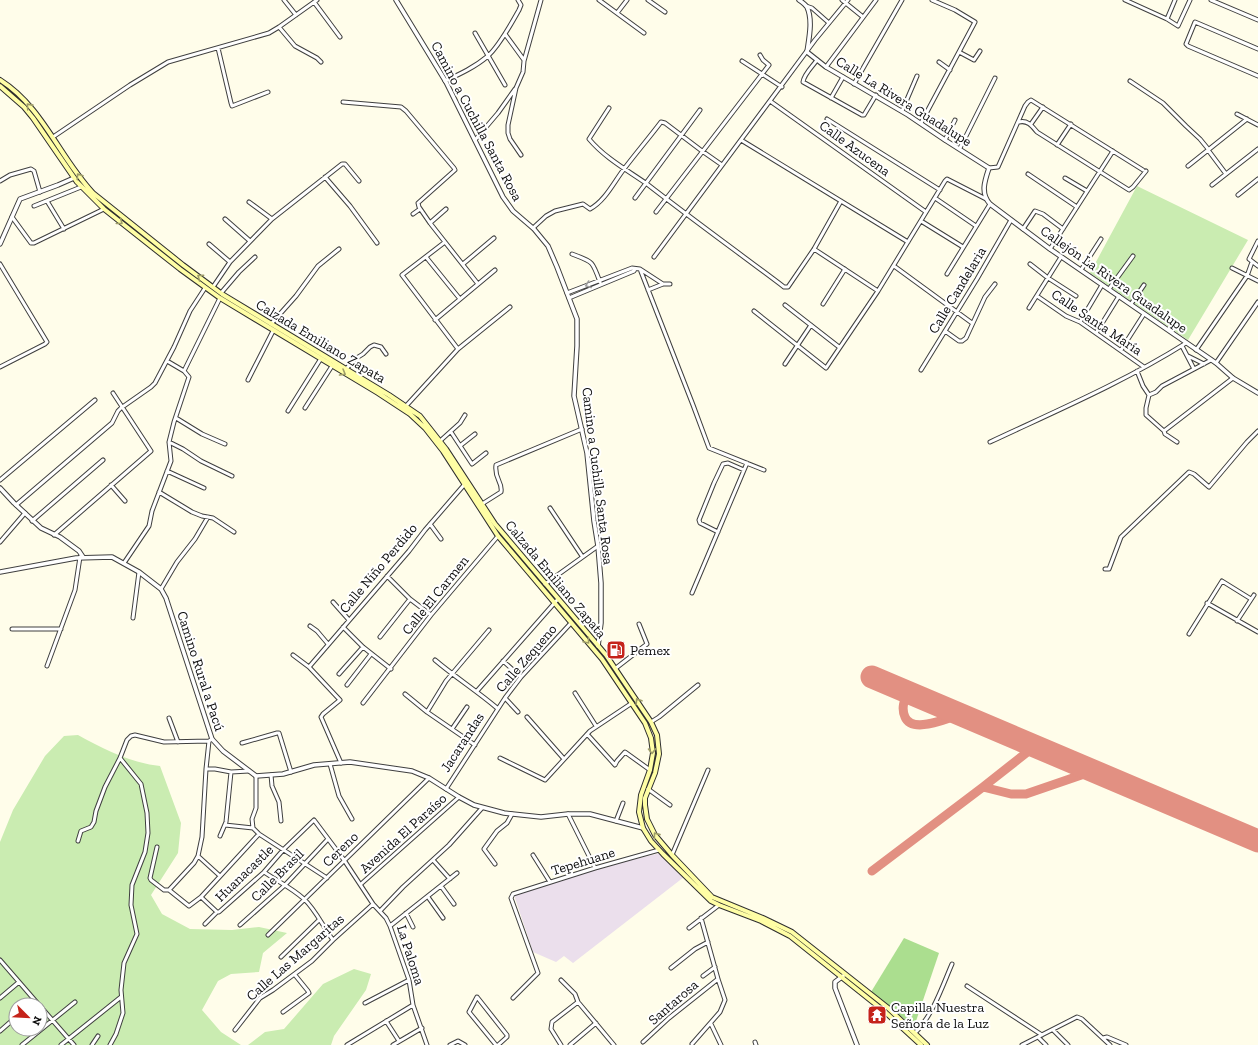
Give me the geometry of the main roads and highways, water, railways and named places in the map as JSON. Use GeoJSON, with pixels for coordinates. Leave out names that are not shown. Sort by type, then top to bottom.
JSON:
{"type":"FeatureCollection","features":[{"type":"Feature","properties":{"kind":"main road"},"geometry":{"type":"LineString","coordinates":[[0,80],[14,90],[34,111],[93,193],[168,257]]}},
{"type":"Feature","properties":{"kind":"main road"},"geometry":{"type":"LineString","coordinates":[[0,86],[24,107],[33,118],[55,152],[81,187],[104,209],[181,267]]}},
{"type":"Feature","properties":{"kind":"main road"},"geometry":{"type":"LineString","coordinates":[[55,152],[61,148]]}},
{"type":"Feature","properties":{"kind":"main road","name":"Calzada Emiliano Zapata"},"geometry":{"type":"LineString","coordinates":[[181,267],[420,416],[440,441],[502,533],[545,584],[571,623],[602,659],[645,724],[651,738],[653,753],[650,770],[641,795],[639,812],[643,828],[651,841],[711,901],[761,921],[790,936],[884,1011],[922,1045]]}},
{"type":"Feature","properties":{"kind":"main road","name":"Calzada Emiliano Zapata"},"geometry":{"type":"LineString","coordinates":[[181,267],[205,288],[220,298],[320,360],[378,393],[417,420],[434,439],[498,536],[598,646],[616,668],[651,722],[659,744],[659,754],[655,773],[648,789],[645,805],[647,818],[655,836],[712,897],[763,918],[792,932],[887,1007],[927,1045]]}},
{"type":"Feature","properties":{"kind":"main road"},"geometry":{"type":"LineString","coordinates":[[640,820],[647,818]]}},
{"type":"Feature","properties":{"kind":"place","name":"Pemex"},"geometry":{"type":"Point","coordinates":[616,650]}},
{"type":"Feature","properties":{"kind":"place","name":"Capilla Nuestra Señora de la Luz"},"geometry":{"type":"Point","coordinates":[877,1015]}}]}
